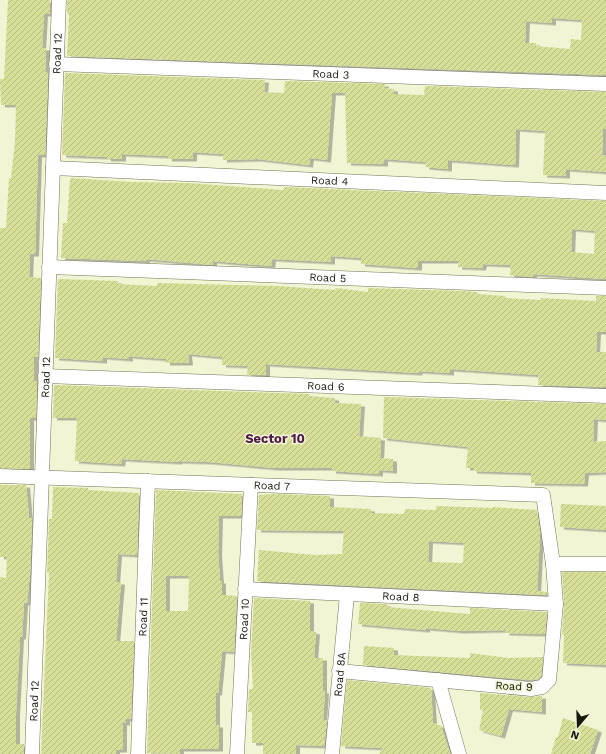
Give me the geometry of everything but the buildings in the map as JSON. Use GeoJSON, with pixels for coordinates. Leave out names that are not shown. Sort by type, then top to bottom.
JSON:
{"type":"FeatureCollection","features":[{"type":"Feature","properties":{"kind":"street","name":"Road 12"},"geometry":{"type":"LineString","coordinates":[[32,754],[59,0]]}},
{"type":"Feature","properties":{"kind":"street","name":"Road 3"},"geometry":{"type":"LineString","coordinates":[[56,64],[606,84]]}},
{"type":"Feature","properties":{"kind":"street","name":"Road 4"},"geometry":{"type":"LineString","coordinates":[[52,168],[606,193]]}},
{"type":"Feature","properties":{"kind":"street","name":"Road 5"},"geometry":{"type":"LineString","coordinates":[[49,267],[606,288]]}},
{"type":"Feature","properties":{"kind":"street","name":"Road 6"},"geometry":{"type":"LineString","coordinates":[[45,376],[606,396]]}},
{"type":"Feature","properties":{"kind":"street","name":"Road 7"},"geometry":{"type":"LineString","coordinates":[[0,476],[543,494]]}},
{"type":"Feature","properties":{"kind":"street","name":"Road 11"},"geometry":{"type":"LineString","coordinates":[[138,754],[148,481]]}},
{"type":"Feature","properties":{"kind":"street","name":"Road 10"},"geometry":{"type":"LineString","coordinates":[[237,754],[251,485]]}},
{"type":"Feature","properties":{"kind":"street","name":"Road 9"},"geometry":{"type":"LineString","coordinates":[[339,671],[531,689],[542,687],[549,680],[556,604],[553,564],[543,494]]}},
{"type":"Feature","properties":{"kind":"street"},"geometry":{"type":"LineString","coordinates":[[553,564],[606,564]]}},
{"type":"Feature","properties":{"kind":"street","name":"Road 8"},"geometry":{"type":"LineString","coordinates":[[245,589],[556,604]]}},
{"type":"Feature","properties":{"kind":"street","name":"Road 8A"},"geometry":{"type":"LineString","coordinates":[[332,754],[347,595]]}},
{"type":"Feature","properties":{"kind":"street"},"geometry":{"type":"LineString","coordinates":[[438,680],[459,754]]}},
{"type":"Feature","properties":{"kind":"district","name":"Sector 10"},"geometry":{"type":"Point","coordinates":[275,438]}}]}
